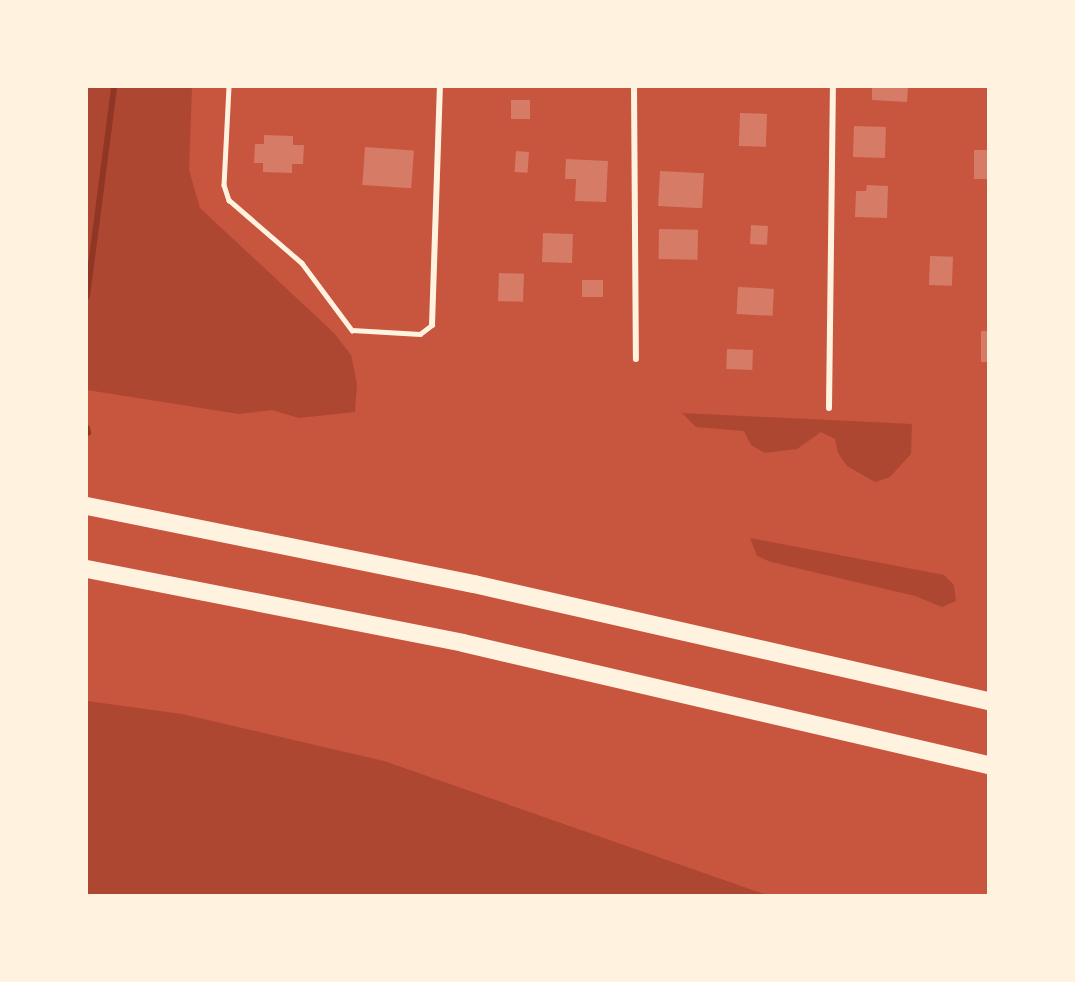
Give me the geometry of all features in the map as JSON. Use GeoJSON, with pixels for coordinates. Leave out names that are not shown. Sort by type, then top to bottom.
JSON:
{"type":"FeatureCollection","features":[{"type":"Feature","properties":{"kind":"highway"},"geometry":{"type":"LineString","coordinates":[[87,506],[474,584],[988,701]]}},
{"type":"Feature","properties":{"kind":"highway"},"geometry":{"type":"LineString","coordinates":[[87,569],[463,643],[988,765]]}},
{"type":"Feature","properties":{"kind":"street"},"geometry":{"type":"LineString","coordinates":[[432,325],[440,87]]}},
{"type":"Feature","properties":{"kind":"street"},"geometry":{"type":"LineString","coordinates":[[634,87],[636,359]]}},
{"type":"Feature","properties":{"kind":"street"},"geometry":{"type":"LineString","coordinates":[[829,408],[834,87]]}},
{"type":"Feature","properties":{"kind":"lane"},"geometry":{"type":"LineString","coordinates":[[229,87],[224,185],[229,200],[302,263],[352,330],[420,334],[432,325]]}},
{"type":"Feature","properties":{"kind":"shaded area"},"geometry":{"type":"Polygon","coordinates":[[[87,87],[192,87],[189,170],[200,208],[334,333],[351,355],[357,384],[355,412],[299,418],[272,410],[239,414],[87,390],[87,87]]]}},
{"type":"Feature","properties":{"kind":"shaded area"},"geometry":{"type":"Polygon","coordinates":[[[682,413],[912,424],[911,454],[890,477],[875,482],[847,466],[838,453],[835,439],[821,432],[797,449],[765,453],[751,445],[744,431],[696,427],[682,413]]]}},
{"type":"Feature","properties":{"kind":"shaded area"},"geometry":{"type":"Polygon","coordinates":[[[750,538],[944,575],[954,585],[956,601],[942,607],[915,596],[771,562],[757,556],[750,538]]]}},
{"type":"Feature","properties":{"kind":"shaded area"},"geometry":{"type":"Polygon","coordinates":[[[87,701],[182,714],[384,761],[767,895],[87,895],[87,701]]]}},
{"type":"Feature","properties":{"kind":"building"},"geometry":{"type":"Polygon","coordinates":[[[872,87],[908,87],[907,102],[872,100],[872,87]]]}},
{"type":"Feature","properties":{"kind":"building"},"geometry":{"type":"Polygon","coordinates":[[[511,100],[530,100],[530,119],[511,119],[511,100]]]}},
{"type":"Feature","properties":{"kind":"building"},"geometry":{"type":"Polygon","coordinates":[[[740,113],[767,114],[766,147],[739,146],[740,113]]]}},
{"type":"Feature","properties":{"kind":"building"},"geometry":{"type":"Polygon","coordinates":[[[854,126],[886,127],[885,158],[853,157],[854,126]]]}},
{"type":"Feature","properties":{"kind":"building"},"geometry":{"type":"Polygon","coordinates":[[[264,135],[293,136],[293,145],[304,145],[303,164],[292,164],[292,173],[263,172],[263,163],[254,163],[255,144],[264,144],[264,135]]]}},
{"type":"Feature","properties":{"kind":"building"},"geometry":{"type":"Polygon","coordinates":[[[365,147],[414,150],[411,188],[362,185],[365,147]]]}},
{"type":"Feature","properties":{"kind":"building"},"geometry":{"type":"Polygon","coordinates":[[[974,150],[988,150],[988,179],[974,179],[974,150]]]}},
{"type":"Feature","properties":{"kind":"building"},"geometry":{"type":"Polygon","coordinates":[[[516,151],[529,152],[528,173],[515,172],[516,151]]]}},
{"type":"Feature","properties":{"kind":"building"},"geometry":{"type":"Polygon","coordinates":[[[566,159],[608,161],[606,202],[575,201],[576,179],[565,179],[566,159]]]}},
{"type":"Feature","properties":{"kind":"building"},"geometry":{"type":"Polygon","coordinates":[[[660,171],[704,173],[702,208],[658,206],[660,171]]]}},
{"type":"Feature","properties":{"kind":"building"},"geometry":{"type":"Polygon","coordinates":[[[867,185],[888,186],[887,218],[855,217],[856,191],[866,191],[867,185]]]}},
{"type":"Feature","properties":{"kind":"building"},"geometry":{"type":"Polygon","coordinates":[[[751,225],[768,226],[767,245],[750,244],[751,225]]]}},
{"type":"Feature","properties":{"kind":"building"},"geometry":{"type":"Polygon","coordinates":[[[659,229],[698,230],[697,260],[658,259],[659,229]]]}},
{"type":"Feature","properties":{"kind":"building"},"geometry":{"type":"Polygon","coordinates":[[[543,233],[573,234],[572,263],[542,262],[543,233]]]}},
{"type":"Feature","properties":{"kind":"building"},"geometry":{"type":"Polygon","coordinates":[[[930,256],[953,257],[952,286],[929,285],[930,256]]]}},
{"type":"Feature","properties":{"kind":"building"},"geometry":{"type":"Polygon","coordinates":[[[499,273],[524,274],[523,302],[498,301],[499,273]]]}},
{"type":"Feature","properties":{"kind":"building"},"geometry":{"type":"Polygon","coordinates":[[[582,280],[603,280],[603,297],[582,297],[582,280]]]}},
{"type":"Feature","properties":{"kind":"building"},"geometry":{"type":"Polygon","coordinates":[[[738,287],[774,289],[773,316],[737,314],[738,287]]]}},
{"type":"Feature","properties":{"kind":"building"},"geometry":{"type":"Polygon","coordinates":[[[981,331],[988,331],[988,362],[981,362],[981,331]]]}},
{"type":"Feature","properties":{"kind":"building"},"geometry":{"type":"Polygon","coordinates":[[[727,349],[753,350],[752,370],[726,369],[727,349]]]}},
{"type":"Feature","properties":{"kind":"waterway"},"geometry":{"type":"LineString","coordinates":[[87,296],[114,87]]}},
{"type":"Feature","properties":{"kind":"waterway"},"geometry":{"type":"LineString","coordinates":[[87,428],[88,433]]}}]}
